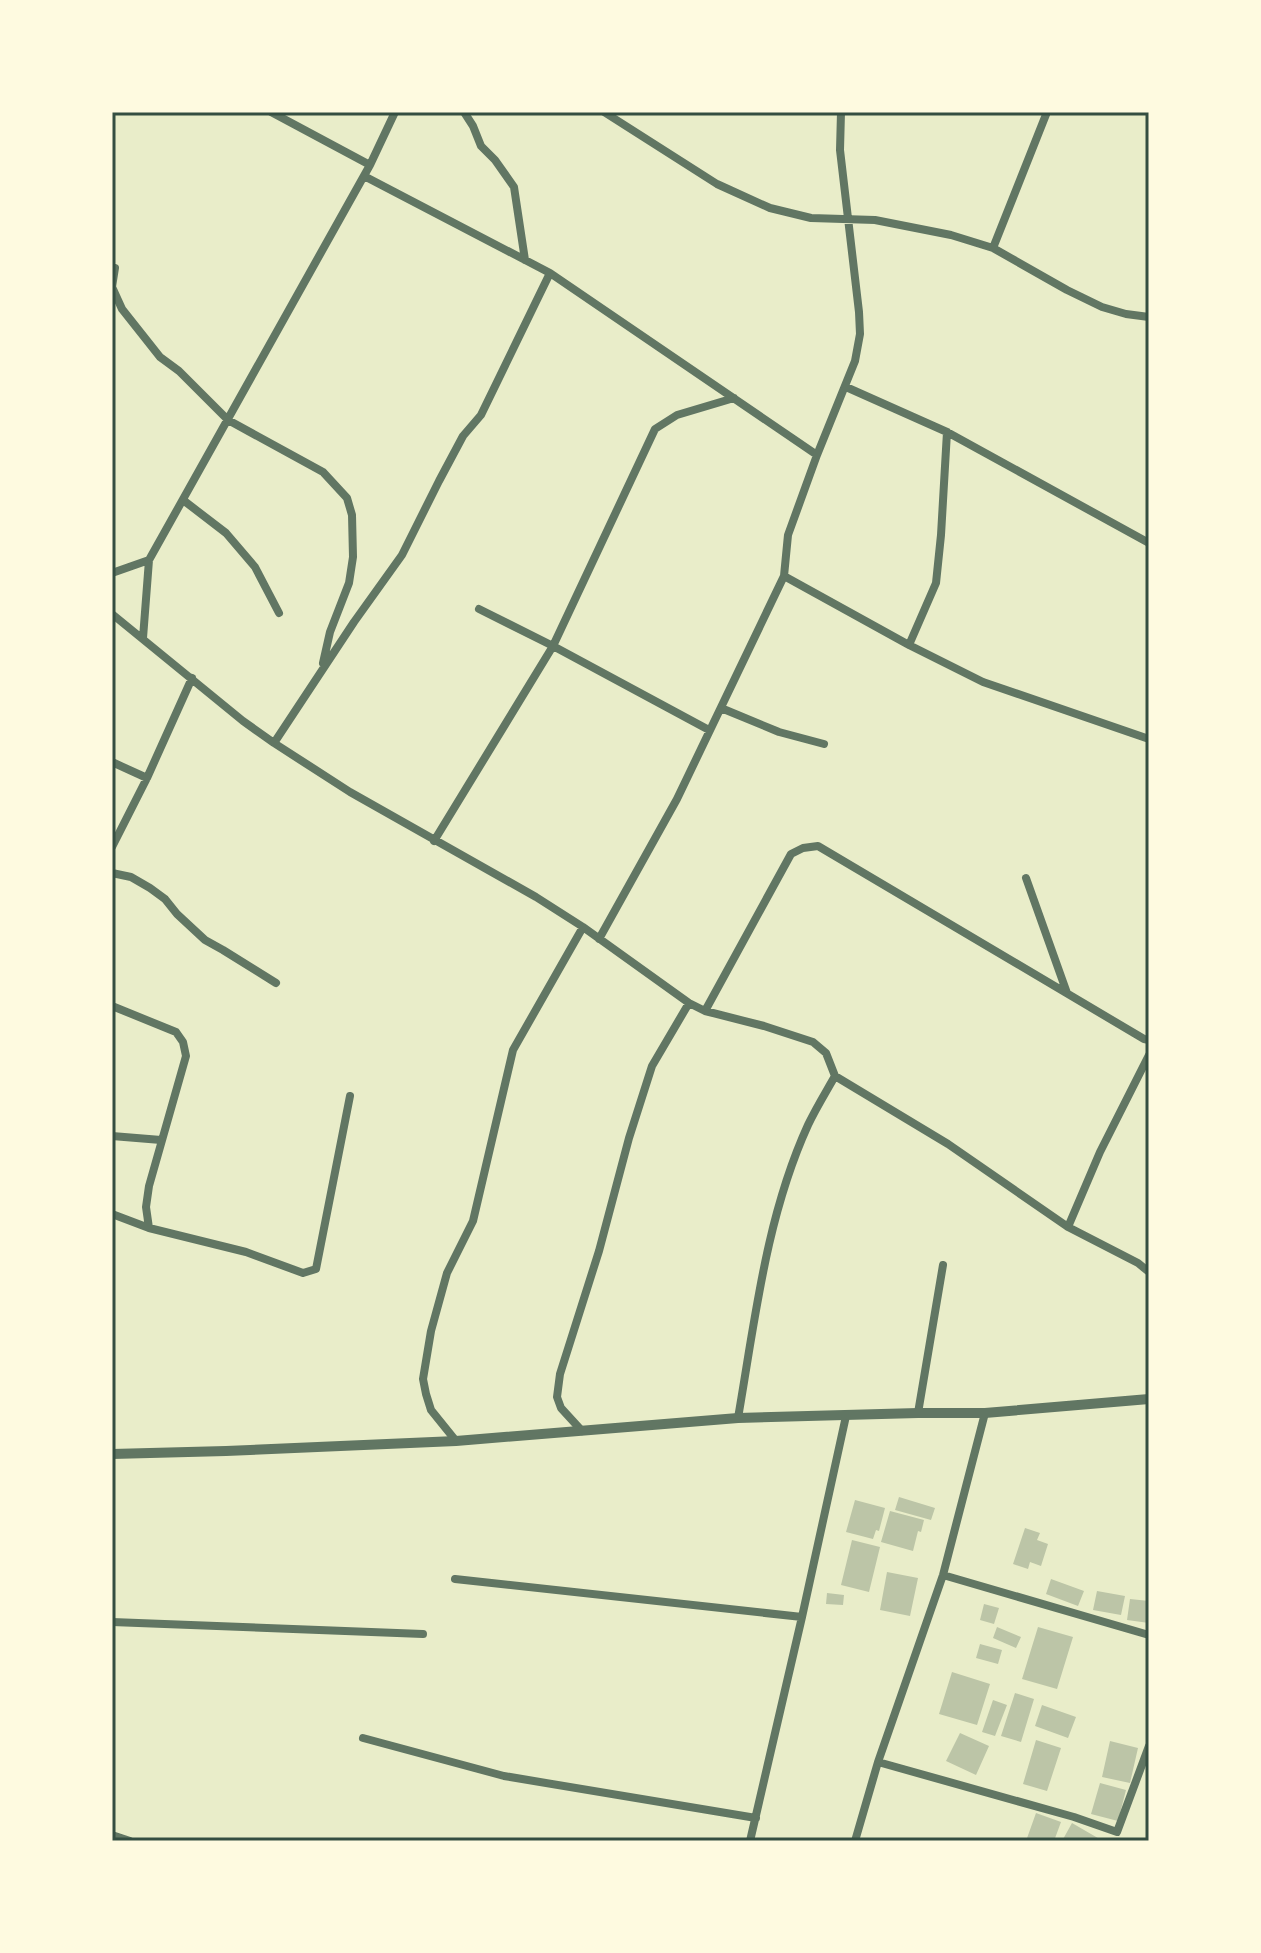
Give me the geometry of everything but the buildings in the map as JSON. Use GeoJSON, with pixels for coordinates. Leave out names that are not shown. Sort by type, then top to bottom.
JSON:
{"type":"FeatureCollection","features":[{"type":"Feature","properties":{"kind":"street"},"geometry":{"type":"LineString","coordinates":[[271,112],[370,165]]}},
{"type":"Feature","properties":{"kind":"street"},"geometry":{"type":"LineString","coordinates":[[143,638],[149,560],[364,176],[395,112]]}},
{"type":"Feature","properties":{"kind":"street"},"geometry":{"type":"LineString","coordinates":[[464,112],[481,146],[514,187],[525,260]]}},
{"type":"Feature","properties":{"kind":"street"},"geometry":{"type":"LineString","coordinates":[[604,112],[717,184],[770,208],[811,218],[875,220],[951,235],[993,248],[1102,307],[1149,317]]}},
{"type":"Feature","properties":{"kind":"street"},"geometry":{"type":"LineString","coordinates":[[599,939],[677,799],[784,576],[788,535],[855,361],[860,334],[859,312],[840,150],[841,112]]}},
{"type":"Feature","properties":{"kind":"street"},"geometry":{"type":"LineString","coordinates":[[993,248],[1047,112]]}},
{"type":"Feature","properties":{"kind":"street"},"geometry":{"type":"LineString","coordinates":[[364,176],[550,273],[817,455]]}},
{"type":"Feature","properties":{"kind":"street"},"geometry":{"type":"LineString","coordinates":[[115,268],[112,287],[122,309],[160,357],[179,371],[228,420],[323,472],[347,498],[352,515],[353,557],[349,583],[330,632],[321,672]]}},
{"type":"Feature","properties":{"kind":"street"},"geometry":{"type":"LineString","coordinates":[[274,743],[402,555],[463,436],[481,415],[550,273]]}},
{"type":"Feature","properties":{"kind":"street"},"geometry":{"type":"LineString","coordinates":[[846,387],[947,432],[1149,543]]}},
{"type":"Feature","properties":{"kind":"street"},"geometry":{"type":"LineString","coordinates":[[434,841],[553,646],[655,429],[677,415],[734,398]]}},
{"type":"Feature","properties":{"kind":"street"},"geometry":{"type":"LineString","coordinates":[[909,645],[936,583],[947,432]]}},
{"type":"Feature","properties":{"kind":"street"},"geometry":{"type":"LineString","coordinates":[[183,500],[226,533],[255,567],[279,613]]}},
{"type":"Feature","properties":{"kind":"street"},"geometry":{"type":"LineString","coordinates":[[112,573],[149,560]]}},
{"type":"Feature","properties":{"kind":"street"},"geometry":{"type":"LineString","coordinates":[[784,576],[983,682],[1149,739]]}},
{"type":"Feature","properties":{"kind":"street"},"geometry":{"type":"LineString","coordinates":[[479,609],[709,730]]}},
{"type":"Feature","properties":{"kind":"street"},"geometry":{"type":"LineString","coordinates":[[112,614],[243,721],[350,792],[536,897],[689,1003],[705,1011],[813,1042],[826,1053],[835,1076],[948,1144],[1068,1227],[1138,1263],[1149,1272]]}},
{"type":"Feature","properties":{"kind":"street"},"geometry":{"type":"LineString","coordinates":[[112,847],[192,678]]}},
{"type":"Feature","properties":{"kind":"street"},"geometry":{"type":"LineString","coordinates":[[721,708],[779,732],[824,744]]}},
{"type":"Feature","properties":{"kind":"street"},"geometry":{"type":"LineString","coordinates":[[112,762],[147,778]]}},
{"type":"Feature","properties":{"kind":"street"},"geometry":{"type":"LineString","coordinates":[[705,1011],[791,854],[818,846],[1149,1040]]}},
{"type":"Feature","properties":{"kind":"street"},"geometry":{"type":"LineString","coordinates":[[112,873],[131,877],[150,888],[205,940],[276,983]]}},
{"type":"Feature","properties":{"kind":"street"},"geometry":{"type":"LineString","coordinates":[[1026,878],[1067,994]]}},
{"type":"Feature","properties":{"kind":"street"},"geometry":{"type":"LineString","coordinates":[[456,1441],[431,1410],[426,1394],[423,1379],[431,1331],[447,1273],[473,1221],[513,1050],[583,927]]}},
{"type":"Feature","properties":{"kind":"street"},"geometry":{"type":"LineString","coordinates":[[582,1431],[561,1408],[557,1397],[560,1374],[652,1066],[689,1003]]}},
{"type":"Feature","properties":{"kind":"street"},"geometry":{"type":"LineString","coordinates":[[112,1006],[176,1032],[183,1042],[186,1056],[149,1186],[146,1207],[149,1228]]}},
{"type":"Feature","properties":{"kind":"street"},"geometry":{"type":"LineString","coordinates":[[1068,1227],[1100,1152],[1149,1055]]}},
{"type":"Feature","properties":{"kind":"street"},"geometry":{"type":"LineString","coordinates":[[738,1418],[770,1235],[781,1196],[808,1124],[835,1076]]}},
{"type":"Feature","properties":{"kind":"street"},"geometry":{"type":"LineString","coordinates":[[112,1214],[149,1228],[246,1252],[303,1273],[316,1269],[350,1096]]}},
{"type":"Feature","properties":{"kind":"street"},"geometry":{"type":"LineString","coordinates":[[112,1136],[161,1140]]}},
{"type":"Feature","properties":{"kind":"street"},"geometry":{"type":"LineString","coordinates":[[918,1413],[943,1265]]}},
{"type":"Feature","properties":{"kind":"street"},"geometry":{"type":"LineString","coordinates":[[112,1454],[456,1441],[738,1418],[985,1413],[1149,1399]]}},
{"type":"Feature","properties":{"kind":"street"},"geometry":{"type":"LineString","coordinates":[[855,1841],[878,1762],[943,1575],[985,1413]]}},
{"type":"Feature","properties":{"kind":"street"},"geometry":{"type":"LineString","coordinates":[[750,1841],[846,1416]]}},
{"type":"Feature","properties":{"kind":"street"},"geometry":{"type":"LineString","coordinates":[[943,1575],[1149,1635]]}},
{"type":"Feature","properties":{"kind":"street"},"geometry":{"type":"LineString","coordinates":[[455,1579],[802,1617]]}},
{"type":"Feature","properties":{"kind":"street"},"geometry":{"type":"LineString","coordinates":[[112,1622],[423,1634]]}},
{"type":"Feature","properties":{"kind":"street"},"geometry":{"type":"LineString","coordinates":[[363,1738],[504,1776],[756,1818]]}},
{"type":"Feature","properties":{"kind":"street"},"geometry":{"type":"LineString","coordinates":[[878,1762],[1117,1832],[1149,1746]]}},
{"type":"Feature","properties":{"kind":"street"},"geometry":{"type":"LineString","coordinates":[[112,1835],[130,1841]]}}]}
